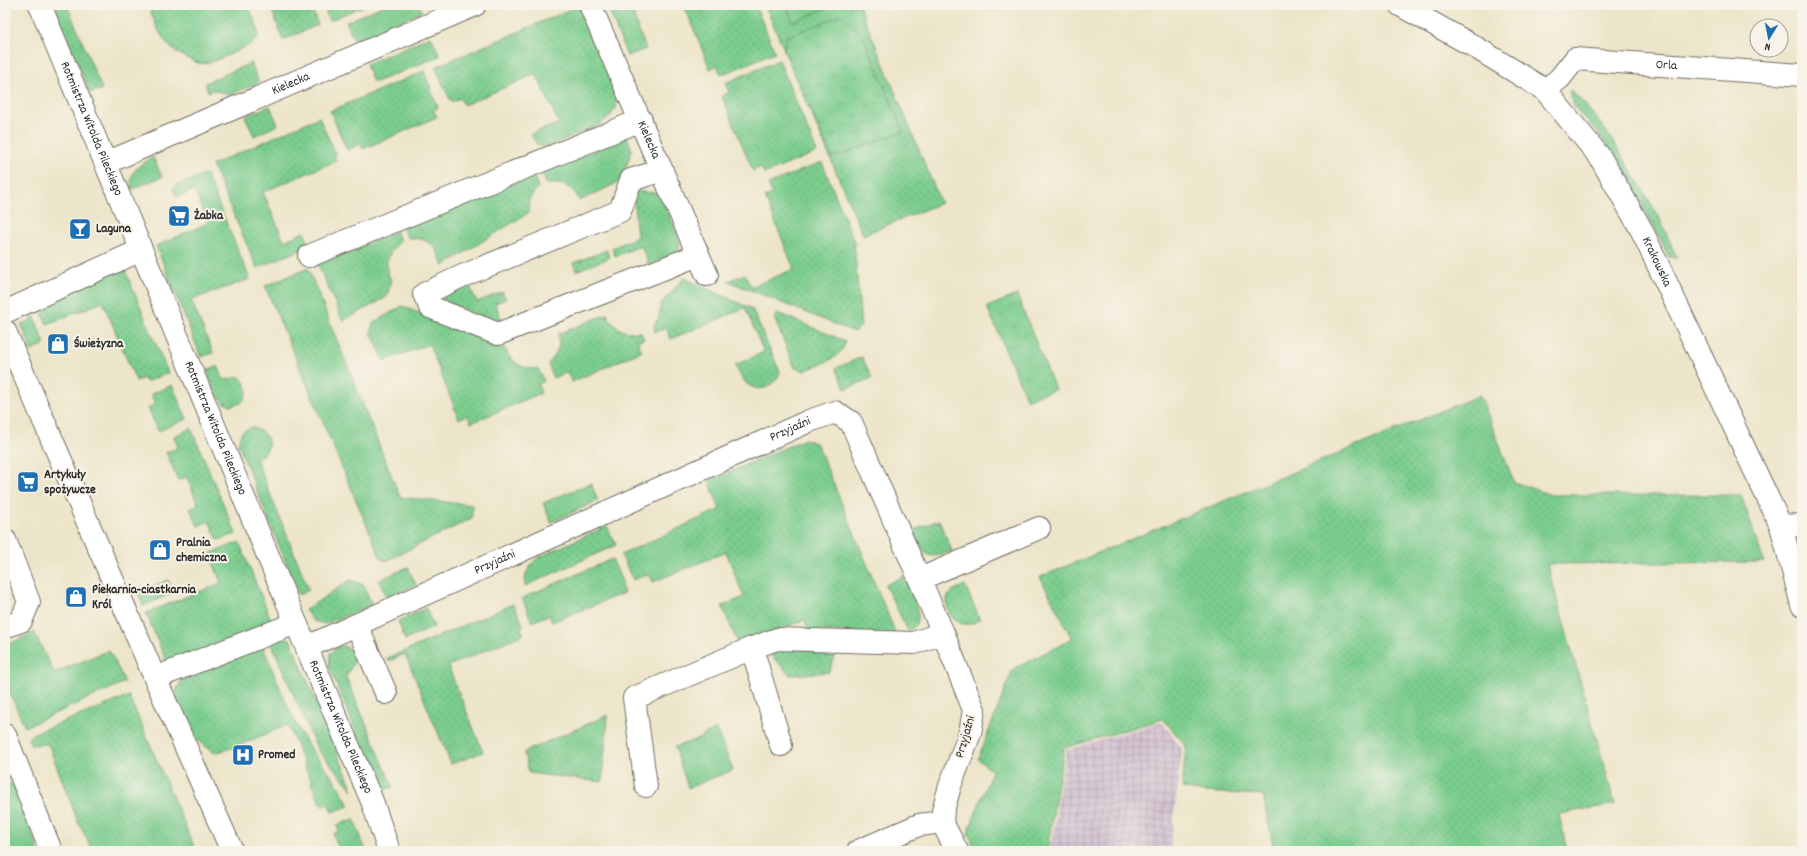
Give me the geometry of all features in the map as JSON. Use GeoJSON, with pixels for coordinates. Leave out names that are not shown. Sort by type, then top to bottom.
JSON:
{"type":"FeatureCollection","features":[{"type":"Feature","properties":{"kind":"street","name":"Rotmistrza Witolda Pileckiego"},"geometry":{"type":"LineString","coordinates":[[40,5],[296,623],[372,801],[389,851]]}},
{"type":"Feature","properties":{"kind":"street","name":"Kielecka"},"geometry":{"type":"LineString","coordinates":[[106,163],[474,5]]}},
{"type":"Feature","properties":{"kind":"street","name":"Kielecka"},"geometry":{"type":"LineString","coordinates":[[590,5],[707,275]]}},
{"type":"Feature","properties":{"kind":"street","name":"Krakowska"},"geometry":{"type":"LineString","coordinates":[[1400,5],[1475,47],[1545,90],[1600,157],[1641,229],[1781,526],[1802,605]]}},
{"type":"Feature","properties":{"kind":"street","name":"Orla"},"geometry":{"type":"LineString","coordinates":[[1545,90],[1560,78],[1575,59],[1802,75]]}},
{"type":"Feature","properties":{"kind":"street"},"geometry":{"type":"LineString","coordinates":[[309,256],[641,120]]}},
{"type":"Feature","properties":{"kind":"street"},"geometry":{"type":"LineString","coordinates":[[662,170],[631,180],[620,211],[460,277],[424,294],[430,307],[498,334],[698,255]]}},
{"type":"Feature","properties":{"kind":"street"},"geometry":{"type":"LineString","coordinates":[[5,312],[141,250]]}},
{"type":"Feature","properties":{"kind":"street"},"geometry":{"type":"LineString","coordinates":[[5,331],[154,678],[232,851]]}},
{"type":"Feature","properties":{"kind":"street","name":"Przyjaźni"},"geometry":{"type":"LineString","coordinates":[[307,647],[357,626],[809,421],[835,412],[851,422],[920,579],[974,710],[970,733],[950,786],[942,822]]}},
{"type":"Feature","properties":{"kind":"street"},"geometry":{"type":"LineString","coordinates":[[1781,526],[1802,525]]}},
{"type":"Feature","properties":{"kind":"street"},"geometry":{"type":"LineString","coordinates":[[920,579],[1039,528]]}},
{"type":"Feature","properties":{"kind":"street"},"geometry":{"type":"LineString","coordinates":[[5,540],[29,602],[21,621],[5,627]]}},
{"type":"Feature","properties":{"kind":"street"},"geometry":{"type":"LineString","coordinates":[[154,678],[296,623]]}},
{"type":"Feature","properties":{"kind":"street"},"geometry":{"type":"LineString","coordinates":[[357,626],[386,693]]}},
{"type":"Feature","properties":{"kind":"street"},"geometry":{"type":"LineString","coordinates":[[646,786],[634,698],[752,648],[777,639],[914,643],[943,633]]}},
{"type":"Feature","properties":{"kind":"street"},"geometry":{"type":"LineString","coordinates":[[752,648],[781,745]]}},
{"type":"Feature","properties":{"kind":"street"},"geometry":{"type":"LineString","coordinates":[[5,735],[10,760],[51,851]]}},
{"type":"Feature","properties":{"kind":"street"},"geometry":{"type":"LineString","coordinates":[[858,851],[919,825],[942,822],[957,851]]}},
{"type":"Feature","properties":{"kind":"shaded area"},"geometry":{"type":"Polygon","coordinates":[[[1162,722],[1182,749],[1170,851],[1050,851],[1066,750],[1162,722]]]}},
{"type":"Feature","properties":{"kind":"green space"},"geometry":{"type":"Polygon","coordinates":[[[54,5],[67,5],[102,89],[90,93],[54,5]]]}},
{"type":"Feature","properties":{"kind":"green space"},"geometry":{"type":"Polygon","coordinates":[[[148,5],[248,5],[258,29],[258,38],[253,43],[219,59],[205,64],[198,63],[180,55],[167,44],[162,37],[148,5]]]}},
{"type":"Feature","properties":{"kind":"green space"},"geometry":{"type":"Polygon","coordinates":[[[270,5],[311,5],[318,25],[283,40],[270,5]]]}},
{"type":"Feature","properties":{"kind":"green space"},"geometry":{"type":"Polygon","coordinates":[[[323,5],[365,5],[329,21],[323,5]]]}},
{"type":"Feature","properties":{"kind":"green space"},"geometry":{"type":"Polygon","coordinates":[[[385,5],[419,5],[422,12],[355,41],[346,22],[385,5]]]}},
{"type":"Feature","properties":{"kind":"green space"},"geometry":{"type":"Polygon","coordinates":[[[607,5],[657,5],[633,15],[646,49],[627,56],[607,5]]]}},
{"type":"Feature","properties":{"kind":"green space"},"geometry":{"type":"Polygon","coordinates":[[[684,5],[755,5],[775,52],[721,75],[717,65],[710,69],[684,5]]]}},
{"type":"Feature","properties":{"kind":"green space"},"geometry":{"type":"Polygon","coordinates":[[[765,5],[859,5],[941,203],[863,235],[765,5]]]}},
{"type":"Feature","properties":{"kind":"green space"},"geometry":{"type":"Polygon","coordinates":[[[786,5],[833,5],[793,22],[786,5]]]}},
{"type":"Feature","properties":{"kind":"green space"},"geometry":{"type":"Polygon","coordinates":[[[579,6],[585,21],[593,29],[619,88],[616,108],[609,117],[598,126],[546,147],[537,145],[531,134],[559,123],[536,74],[464,105],[460,98],[451,102],[435,67],[579,6]]]}},
{"type":"Feature","properties":{"kind":"green space"},"geometry":{"type":"Polygon","coordinates":[[[842,15],[863,36],[903,131],[832,158],[784,51],[786,37],[842,15]]]}},
{"type":"Feature","properties":{"kind":"green space"},"geometry":{"type":"Polygon","coordinates":[[[431,36],[440,56],[373,83],[366,64],[431,36]]]}},
{"type":"Feature","properties":{"kind":"green space"},"geometry":{"type":"Polygon","coordinates":[[[779,60],[817,152],[764,174],[761,167],[753,171],[722,96],[729,92],[725,83],[779,60]]]}},
{"type":"Feature","properties":{"kind":"green space"},"geometry":{"type":"Polygon","coordinates":[[[251,63],[259,82],[230,95],[214,90],[208,92],[205,83],[251,63]]]}},
{"type":"Feature","properties":{"kind":"green space"},"geometry":{"type":"Polygon","coordinates":[[[424,71],[438,108],[433,110],[437,117],[363,149],[361,144],[347,150],[330,111],[424,71]]]}},
{"type":"Feature","properties":{"kind":"green space"},"geometry":{"type":"Polygon","coordinates":[[[1570,90],[1582,101],[1606,131],[1628,165],[1659,217],[1677,258],[1669,257],[1628,179],[1599,134],[1572,103],[1570,90]]]}},
{"type":"Feature","properties":{"kind":"green space"},"geometry":{"type":"Polygon","coordinates":[[[270,106],[278,125],[254,136],[245,116],[270,106]]]}},
{"type":"Feature","properties":{"kind":"green space"},"geometry":{"type":"Polygon","coordinates":[[[319,117],[336,155],[334,156],[336,161],[263,192],[284,241],[304,232],[308,242],[307,247],[257,268],[212,165],[319,117]]]}},
{"type":"Feature","properties":{"kind":"green space"},"geometry":{"type":"Polygon","coordinates":[[[627,137],[632,150],[621,181],[579,201],[574,191],[570,188],[557,184],[546,184],[542,172],[627,137]]]}},
{"type":"Feature","properties":{"kind":"green space"},"geometry":{"type":"Polygon","coordinates":[[[153,157],[162,177],[132,189],[131,183],[133,173],[139,166],[153,157]]]}},
{"type":"Feature","properties":{"kind":"green space"},"geometry":{"type":"Polygon","coordinates":[[[822,162],[854,241],[861,326],[854,332],[728,281],[745,274],[751,287],[794,269],[765,197],[772,194],[768,184],[822,162]]]}},
{"type":"Feature","properties":{"kind":"green space"},"geometry":{"type":"Polygon","coordinates":[[[206,174],[250,279],[191,300],[213,353],[201,357],[156,246],[208,223],[194,190],[177,197],[173,189],[175,186],[206,174]]]}},
{"type":"Feature","properties":{"kind":"green space"},"geometry":{"type":"Polygon","coordinates":[[[534,176],[538,187],[529,199],[528,213],[443,266],[438,253],[432,244],[416,238],[408,238],[401,226],[534,176]]]}},
{"type":"Feature","properties":{"kind":"green space"},"geometry":{"type":"Polygon","coordinates":[[[633,191],[656,193],[662,197],[680,242],[679,250],[672,256],[649,265],[641,246],[615,256],[612,248],[637,237],[633,191]]]}},
{"type":"Feature","properties":{"kind":"green space"},"geometry":{"type":"Polygon","coordinates":[[[396,231],[400,241],[391,251],[387,261],[387,271],[391,281],[387,297],[343,321],[318,265],[396,231]]]}},
{"type":"Feature","properties":{"kind":"green space"},"geometry":{"type":"Polygon","coordinates":[[[607,250],[609,258],[576,271],[573,263],[607,250]]]}},
{"type":"Feature","properties":{"kind":"green space"},"geometry":{"type":"Polygon","coordinates":[[[308,268],[400,497],[472,505],[472,518],[386,561],[381,559],[265,286],[308,268]]]}},
{"type":"Feature","properties":{"kind":"green space"},"geometry":{"type":"Polygon","coordinates":[[[125,270],[168,373],[146,382],[144,378],[136,381],[103,302],[47,324],[42,314],[58,295],[115,271],[125,270]]]}},
{"type":"Feature","properties":{"kind":"green space"},"geometry":{"type":"Polygon","coordinates":[[[684,278],[752,309],[780,372],[775,382],[762,389],[752,387],[743,380],[735,365],[764,352],[745,308],[671,339],[666,328],[655,332],[654,325],[659,317],[661,304],[684,278]]]}},
{"type":"Feature","properties":{"kind":"green space"},"geometry":{"type":"Polygon","coordinates":[[[468,282],[477,302],[502,292],[506,299],[495,303],[503,323],[497,324],[443,300],[443,296],[468,282]]]}},
{"type":"Feature","properties":{"kind":"green space"},"geometry":{"type":"Polygon","coordinates":[[[1017,295],[1055,389],[1027,400],[987,307],[1017,295]]]}},
{"type":"Feature","properties":{"kind":"green space"},"geometry":{"type":"Polygon","coordinates":[[[402,306],[505,349],[511,358],[518,364],[527,368],[538,369],[544,381],[538,385],[541,393],[471,423],[467,415],[459,419],[429,344],[384,361],[371,332],[373,323],[402,306]]]}},
{"type":"Feature","properties":{"kind":"green space"},"geometry":{"type":"Polygon","coordinates":[[[778,313],[845,341],[844,347],[835,357],[823,363],[804,371],[795,368],[774,318],[778,313]]]}},
{"type":"Feature","properties":{"kind":"green space"},"geometry":{"type":"Polygon","coordinates":[[[607,314],[613,324],[620,329],[629,332],[641,332],[644,339],[637,341],[642,351],[572,382],[567,372],[553,378],[548,364],[558,347],[558,334],[607,314]]]}},
{"type":"Feature","properties":{"kind":"green space"},"geometry":{"type":"Polygon","coordinates":[[[34,316],[45,344],[32,351],[21,324],[28,322],[34,316]]]}},
{"type":"Feature","properties":{"kind":"green space"},"geometry":{"type":"Polygon","coordinates":[[[862,357],[872,378],[845,389],[836,368],[862,357]]]}},
{"type":"Feature","properties":{"kind":"green space"},"geometry":{"type":"Polygon","coordinates":[[[218,366],[224,380],[240,377],[245,383],[247,393],[241,403],[230,406],[221,400],[217,395],[207,370],[218,366]]]}},
{"type":"Feature","properties":{"kind":"green space"},"geometry":{"type":"Polygon","coordinates":[[[172,385],[187,419],[158,431],[148,408],[155,405],[151,394],[172,385]]]}},
{"type":"Feature","properties":{"kind":"green space"},"geometry":{"type":"Polygon","coordinates":[[[1480,395],[1514,482],[1551,495],[1741,495],[1764,562],[1547,564],[1615,804],[1559,814],[1567,851],[1274,851],[1263,795],[1203,792],[1182,788],[1186,746],[1163,719],[1064,748],[1047,851],[976,851],[968,833],[992,771],[978,759],[1013,669],[1072,639],[1040,577],[1480,395]]]}},
{"type":"Feature","properties":{"kind":"green space"},"geometry":{"type":"Polygon","coordinates":[[[251,427],[259,430],[267,439],[268,447],[266,451],[256,459],[309,590],[299,595],[238,444],[241,433],[251,427]]]}},
{"type":"Feature","properties":{"kind":"green space"},"geometry":{"type":"Polygon","coordinates":[[[191,428],[236,534],[218,540],[209,521],[198,526],[190,509],[198,505],[187,477],[178,480],[166,452],[178,448],[174,436],[191,428]]]}},
{"type":"Feature","properties":{"kind":"green space"},"geometry":{"type":"Polygon","coordinates":[[[805,439],[817,444],[894,629],[894,634],[808,630],[805,620],[738,644],[722,606],[744,597],[726,552],[653,582],[649,574],[633,580],[621,555],[720,509],[709,481],[805,439]]]}},
{"type":"Feature","properties":{"kind":"green space"},"geometry":{"type":"Polygon","coordinates":[[[591,483],[598,501],[551,522],[543,503],[591,483]]]}},
{"type":"Feature","properties":{"kind":"green space"},"geometry":{"type":"Polygon","coordinates":[[[939,520],[952,551],[936,556],[930,556],[923,550],[914,530],[939,520]]]}},
{"type":"Feature","properties":{"kind":"green space"},"geometry":{"type":"Polygon","coordinates":[[[607,526],[616,545],[525,586],[528,569],[539,557],[607,526]]]}},
{"type":"Feature","properties":{"kind":"green space"},"geometry":{"type":"Polygon","coordinates":[[[239,542],[272,622],[174,661],[166,661],[146,613],[221,583],[210,554],[239,542]]]}},
{"type":"Feature","properties":{"kind":"green space"},"geometry":{"type":"Polygon","coordinates":[[[612,559],[623,584],[621,585],[624,593],[552,622],[549,615],[532,622],[522,598],[612,559]]]}},
{"type":"Feature","properties":{"kind":"green space"},"geometry":{"type":"Polygon","coordinates":[[[408,567],[416,585],[387,598],[379,580],[408,567]]]}},
{"type":"Feature","properties":{"kind":"green space"},"geometry":{"type":"Polygon","coordinates":[[[904,576],[914,597],[918,613],[918,620],[908,631],[885,585],[904,576]]]}},
{"type":"Feature","properties":{"kind":"green space"},"geometry":{"type":"Polygon","coordinates":[[[168,580],[173,593],[143,606],[138,593],[168,580]]]}},
{"type":"Feature","properties":{"kind":"green space"},"geometry":{"type":"Polygon","coordinates":[[[350,580],[364,585],[372,605],[325,624],[313,621],[305,610],[350,580]]]}},
{"type":"Feature","properties":{"kind":"green space"},"geometry":{"type":"Polygon","coordinates":[[[965,585],[980,620],[968,624],[959,623],[955,620],[948,611],[947,606],[948,596],[951,592],[965,585]]]}},
{"type":"Feature","properties":{"kind":"green space"},"geometry":{"type":"Polygon","coordinates":[[[513,604],[524,626],[521,628],[524,634],[448,666],[483,752],[451,764],[405,654],[389,661],[386,659],[513,604]]]}},
{"type":"Feature","properties":{"kind":"green space"},"geometry":{"type":"Polygon","coordinates":[[[426,608],[434,627],[405,640],[398,621],[426,608]]]}},
{"type":"Feature","properties":{"kind":"green space"},"geometry":{"type":"Polygon","coordinates":[[[34,632],[54,673],[109,650],[125,682],[25,727],[5,683],[5,646],[34,632]]]}},
{"type":"Feature","properties":{"kind":"green space"},"geometry":{"type":"Polygon","coordinates":[[[284,637],[290,639],[353,790],[317,749],[271,642],[284,637]]]}},
{"type":"Feature","properties":{"kind":"green space"},"geometry":{"type":"Polygon","coordinates":[[[344,646],[354,651],[357,656],[346,677],[393,787],[381,791],[329,667],[330,653],[338,647],[344,646]]]}},
{"type":"Feature","properties":{"kind":"green space"},"geometry":{"type":"Polygon","coordinates":[[[263,647],[289,709],[301,733],[335,782],[349,806],[332,812],[328,804],[321,806],[288,725],[232,748],[214,753],[188,732],[173,698],[182,679],[263,647]]]}},
{"type":"Feature","properties":{"kind":"green space"},"geometry":{"type":"Polygon","coordinates":[[[778,647],[837,651],[829,672],[790,675],[771,656],[778,647]]]}},
{"type":"Feature","properties":{"kind":"green space"},"geometry":{"type":"Polygon","coordinates":[[[129,696],[196,851],[93,851],[78,822],[48,744],[31,745],[28,738],[32,734],[129,696]]]}},
{"type":"Feature","properties":{"kind":"green space"},"geometry":{"type":"Polygon","coordinates":[[[608,715],[602,782],[529,773],[524,752],[608,715]]]}},
{"type":"Feature","properties":{"kind":"green space"},"geometry":{"type":"Polygon","coordinates":[[[716,729],[733,770],[688,788],[675,747],[698,739],[716,729]]]}},
{"type":"Feature","properties":{"kind":"green space"},"geometry":{"type":"Polygon","coordinates":[[[5,780],[13,785],[39,851],[10,851],[5,839],[5,780]]]}},
{"type":"Feature","properties":{"kind":"green space"},"geometry":{"type":"Polygon","coordinates":[[[354,819],[366,851],[340,851],[333,834],[339,831],[337,825],[354,819]]]}},
{"type":"Feature","properties":{"kind":"place","name":"Żabka"},"geometry":{"type":"Point","coordinates":[179,216]}},
{"type":"Feature","properties":{"kind":"place","name":"Laguna"},"geometry":{"type":"Point","coordinates":[80,229]}},
{"type":"Feature","properties":{"kind":"place","name":"Świeżyzna"},"geometry":{"type":"Point","coordinates":[58,344]}},
{"type":"Feature","properties":{"kind":"place","name":"Artykuły spożywcze"},"geometry":{"type":"Point","coordinates":[28,482]}},
{"type":"Feature","properties":{"kind":"place","name":"Pralnia chemiczna"},"geometry":{"type":"Point","coordinates":[160,550]}},
{"type":"Feature","properties":{"kind":"place","name":"Piekarnia-ciastkarnia Król"},"geometry":{"type":"Point","coordinates":[76,597]}},
{"type":"Feature","properties":{"kind":"place","name":"Promed"},"geometry":{"type":"Point","coordinates":[243,755]}}]}
